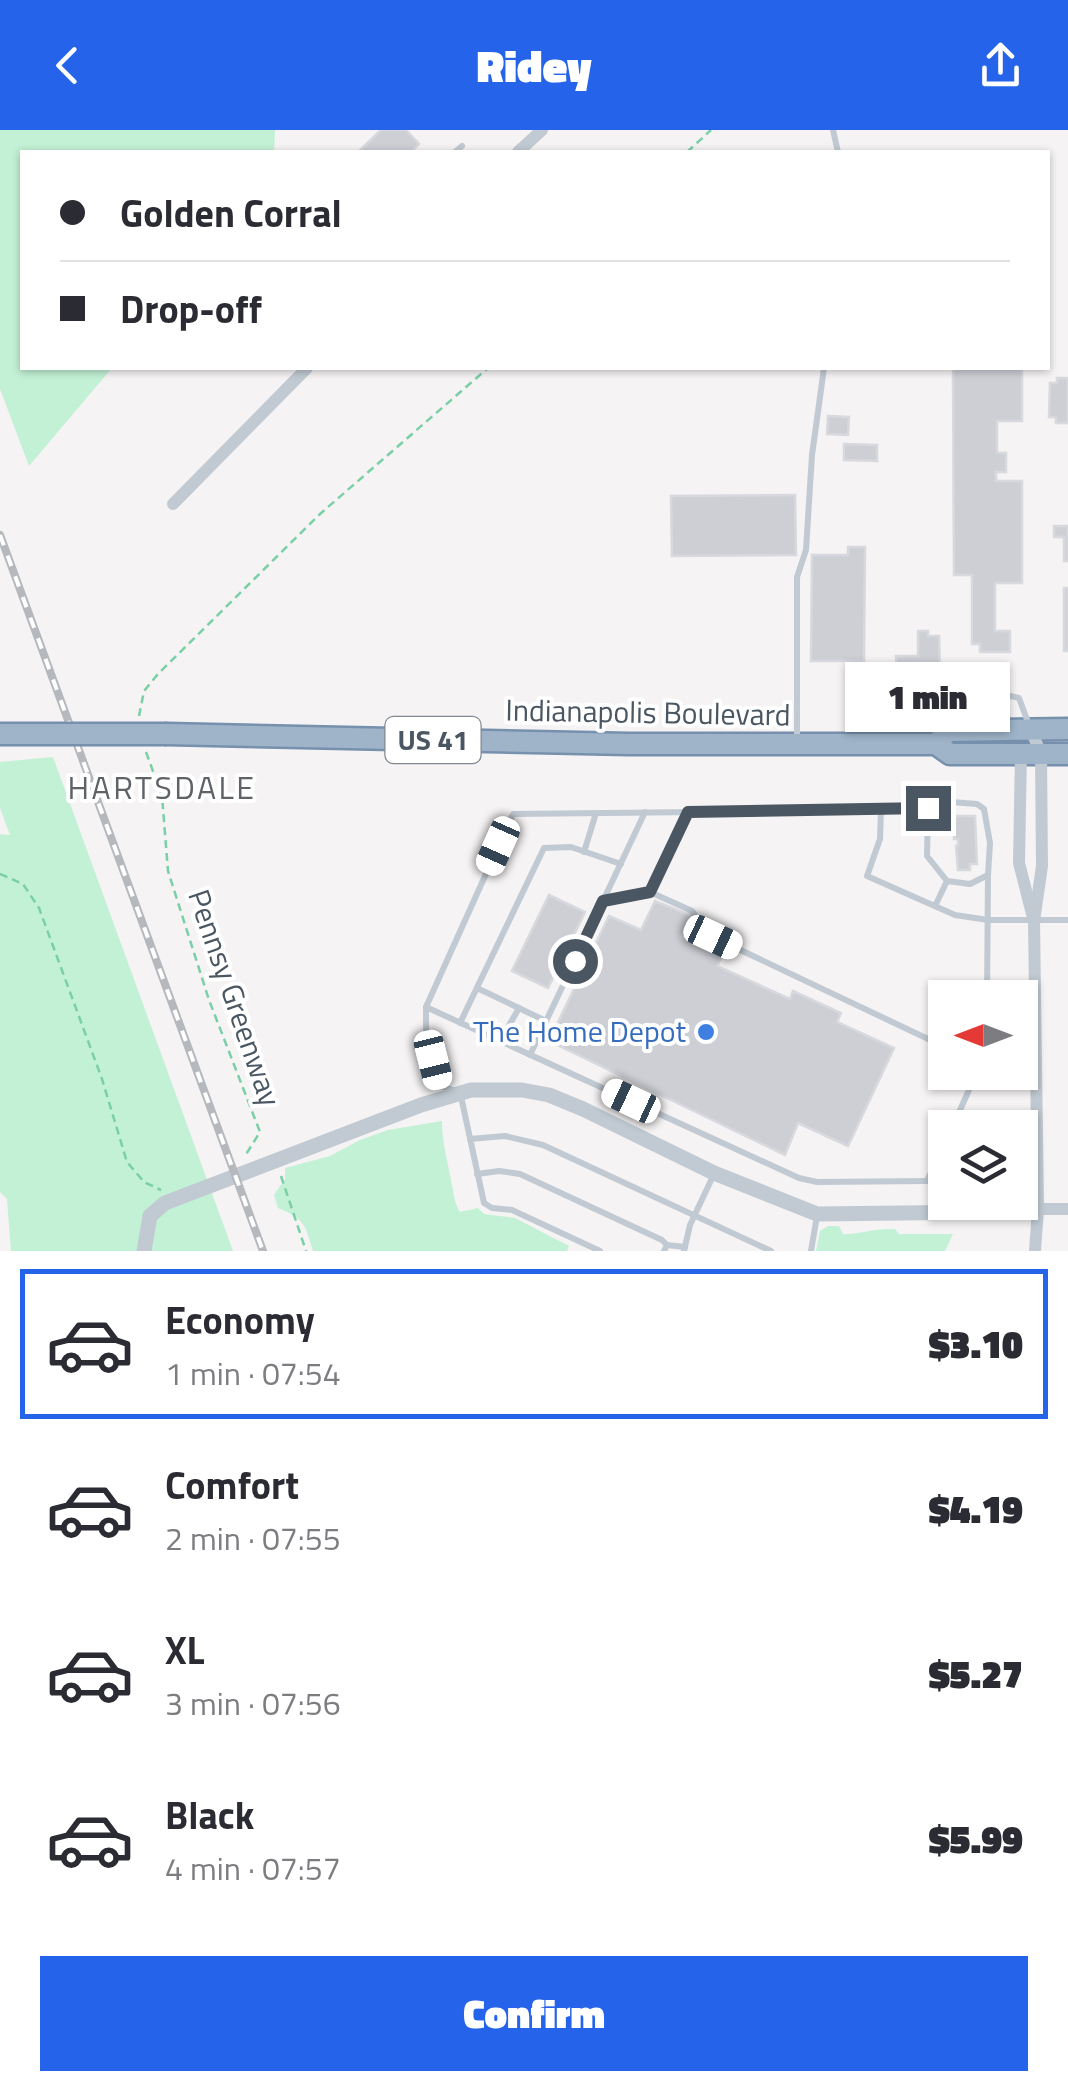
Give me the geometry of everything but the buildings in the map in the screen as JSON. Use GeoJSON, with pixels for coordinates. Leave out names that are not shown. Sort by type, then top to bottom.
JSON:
{"type":"FeatureCollection","features":[{"type":"Feature","properties":{"kind":"highway","name":"Indianapolis Boulevard"},"geometry":{"type":"LineString","coordinates":[[936,744],[948,731],[1068,730]]}},
{"type":"Feature","properties":{"kind":"highway","name":"Indianapolis Boulevard"},"geometry":{"type":"LineString","coordinates":[[0,734],[629,744],[936,744],[950,754],[1068,754]]}},
{"type":"Feature","properties":{"kind":"street"},"geometry":{"type":"LineString","coordinates":[[520,150],[542,130]]}},
{"type":"Feature","properties":{"kind":"street"},"geometry":{"type":"LineString","coordinates":[[174,504],[305,370]]}},
{"type":"Feature","properties":{"kind":"street"},"geometry":{"type":"LineString","coordinates":[[1030,730],[1020,863],[1034,921]]}},
{"type":"Feature","properties":{"kind":"street"},"geometry":{"type":"LineString","coordinates":[[1030,754],[1042,866],[1034,921],[1035,980]]}},
{"type":"Feature","properties":{"kind":"street"},"geometry":{"type":"LineString","coordinates":[[144,1251],[150,1216],[180,1196],[421,1105],[460,1092],[492,1089],[549,1095],[714,1173],[817,1214],[928,1213]]}},
{"type":"Feature","properties":{"kind":"street"},"geometry":{"type":"LineString","coordinates":[[1038,1209],[1068,1209]]}},
{"type":"Feature","properties":{"kind":"street"},"geometry":{"type":"LineString","coordinates":[[1036,1251],[1037,1220]]}},
{"type":"Feature","properties":{"kind":"lane"},"geometry":{"type":"LineString","coordinates":[[797,744],[797,577],[806,550],[812,455],[824,370]]}},
{"type":"Feature","properties":{"kind":"lane"},"geometry":{"type":"LineString","coordinates":[[936,744],[943,701],[1019,698],[1030,730]]}},
{"type":"Feature","properties":{"kind":"lane"},"geometry":{"type":"LineString","coordinates":[[600,1251],[512,1210],[487,1206],[460,1092],[440,1086],[426,1035],[426,1007],[513,814],[881,810],[928,808],[950,802],[977,804],[984,809],[990,843],[987,980]]}},
{"type":"Feature","properties":{"kind":"lane"},"geometry":{"type":"LineString","coordinates":[[928,808],[927,856],[947,882],[970,884],[988,875]]}},
{"type":"Feature","properties":{"kind":"lane"},"geometry":{"type":"LineString","coordinates":[[881,810],[880,839],[867,876],[955,914],[988,920],[1068,920]]}},
{"type":"Feature","properties":{"kind":"lane"},"geometry":{"type":"LineString","coordinates":[[530,1055],[645,812]]}},
{"type":"Feature","properties":{"kind":"lane"},"geometry":{"type":"LineString","coordinates":[[650,892],[688,812]]}},
{"type":"Feature","properties":{"kind":"lane"},"geometry":{"type":"LineString","coordinates":[[584,852],[596,813]]}},
{"type":"Feature","properties":{"kind":"lane"},"geometry":{"type":"LineString","coordinates":[[460,1023],[544,848],[571,848],[621,864]]}},
{"type":"Feature","properties":{"kind":"lane"},"geometry":{"type":"LineString","coordinates":[[935,906],[947,882]]}},
{"type":"Feature","properties":{"kind":"lane"},"geometry":{"type":"LineString","coordinates":[[603,901],[650,892],[692,911],[713,937],[928,1039]]}},
{"type":"Feature","properties":{"kind":"lane"},"geometry":{"type":"LineString","coordinates":[[477,988],[546,1021]]}},
{"type":"Feature","properties":{"kind":"lane"},"geometry":{"type":"LineString","coordinates":[[426,1007],[799,1178],[817,1182],[927,1182]]}},
{"type":"Feature","properties":{"kind":"lane"},"geometry":{"type":"LineString","coordinates":[[500,1041],[519,1008]]}},
{"type":"Feature","properties":{"kind":"lane"},"geometry":{"type":"LineString","coordinates":[[470,1139],[505,1136],[531,1140],[772,1251]]}},
{"type":"Feature","properties":{"kind":"lane"},"geometry":{"type":"LineString","coordinates":[[477,1174],[520,1174],[662,1240],[666,1248],[684,1249],[714,1173]]}},
{"type":"Feature","properties":{"kind":"lane"},"geometry":{"type":"LineString","coordinates":[[811,1251],[817,1214]]}},
{"type":"Feature","properties":{"kind":"lane"},"geometry":{"type":"LineString","coordinates":[[745,1251],[749,1242]]}},
{"type":"Feature","properties":{"kind":"path"},"geometry":{"type":"LineString","coordinates":[[690,150],[711,130]]}},
{"type":"Feature","properties":{"kind":"path"},"geometry":{"type":"LineString","coordinates":[[140,728],[138,714],[144,692],[158,674],[320,514],[486,370]]}},
{"type":"Feature","properties":{"kind":"path","name":"Pennsy Greenway"},"geometry":{"type":"LineString","coordinates":[[142,740],[162,796],[168,871],[209,1000],[260,1132],[242,1162]]}},
{"type":"Feature","properties":{"kind":"path"},"geometry":{"type":"LineString","coordinates":[[0,874],[23,884],[39,908],[102,1079],[127,1162],[144,1182],[164,1192]]}},
{"type":"Feature","properties":{"kind":"path"},"geometry":{"type":"LineString","coordinates":[[275,1160],[306,1251]]}},
{"type":"Feature","properties":{"kind":"green space"},"geometry":{"type":"Polygon","coordinates":[[[0,130],[275,130],[274,150],[20,150],[20,370],[110,370],[29,466],[0,389],[0,130]]]}},
{"type":"Feature","properties":{"kind":"green space"},"geometry":{"type":"Polygon","coordinates":[[[53,757],[233,1251],[11,1251],[7,1199],[0,1192],[0,834],[10,835],[0,808],[0,762],[53,757]]]}},
{"type":"Feature","properties":{"kind":"green space"},"geometry":{"type":"Polygon","coordinates":[[[442,1121],[460,1212],[478,1208],[484,1214],[515,1218],[569,1246],[567,1251],[313,1251],[303,1224],[278,1208],[274,1195],[285,1179],[285,1168],[330,1156],[388,1130],[442,1121]]]}},
{"type":"Feature","properties":{"kind":"green space"},"geometry":{"type":"Polygon","coordinates":[[[839,1226],[843,1234],[895,1229],[899,1234],[953,1234],[945,1251],[816,1251],[820,1231],[839,1226]]]}},
{"type":"Feature","properties":{"kind":"railway"},"geometry":{"type":"LineString","coordinates":[[0,535],[263,1251]]}},
{"type":"Feature","properties":{"kind":"place","name":"The Home Depot"},"geometry":{"type":"Point","coordinates":[706,1032]}},
{"type":"Feature","properties":{"kind":"district","name":"HARTSDALE"},"geometry":{"type":"Point","coordinates":[162,788]}},
{"type":"Feature","properties":{"kind":"route"},"geometry":{"type":"LineString","coordinates":[[575,961],[603,901],[650,892],[688,812],[928,808]]}}]}
